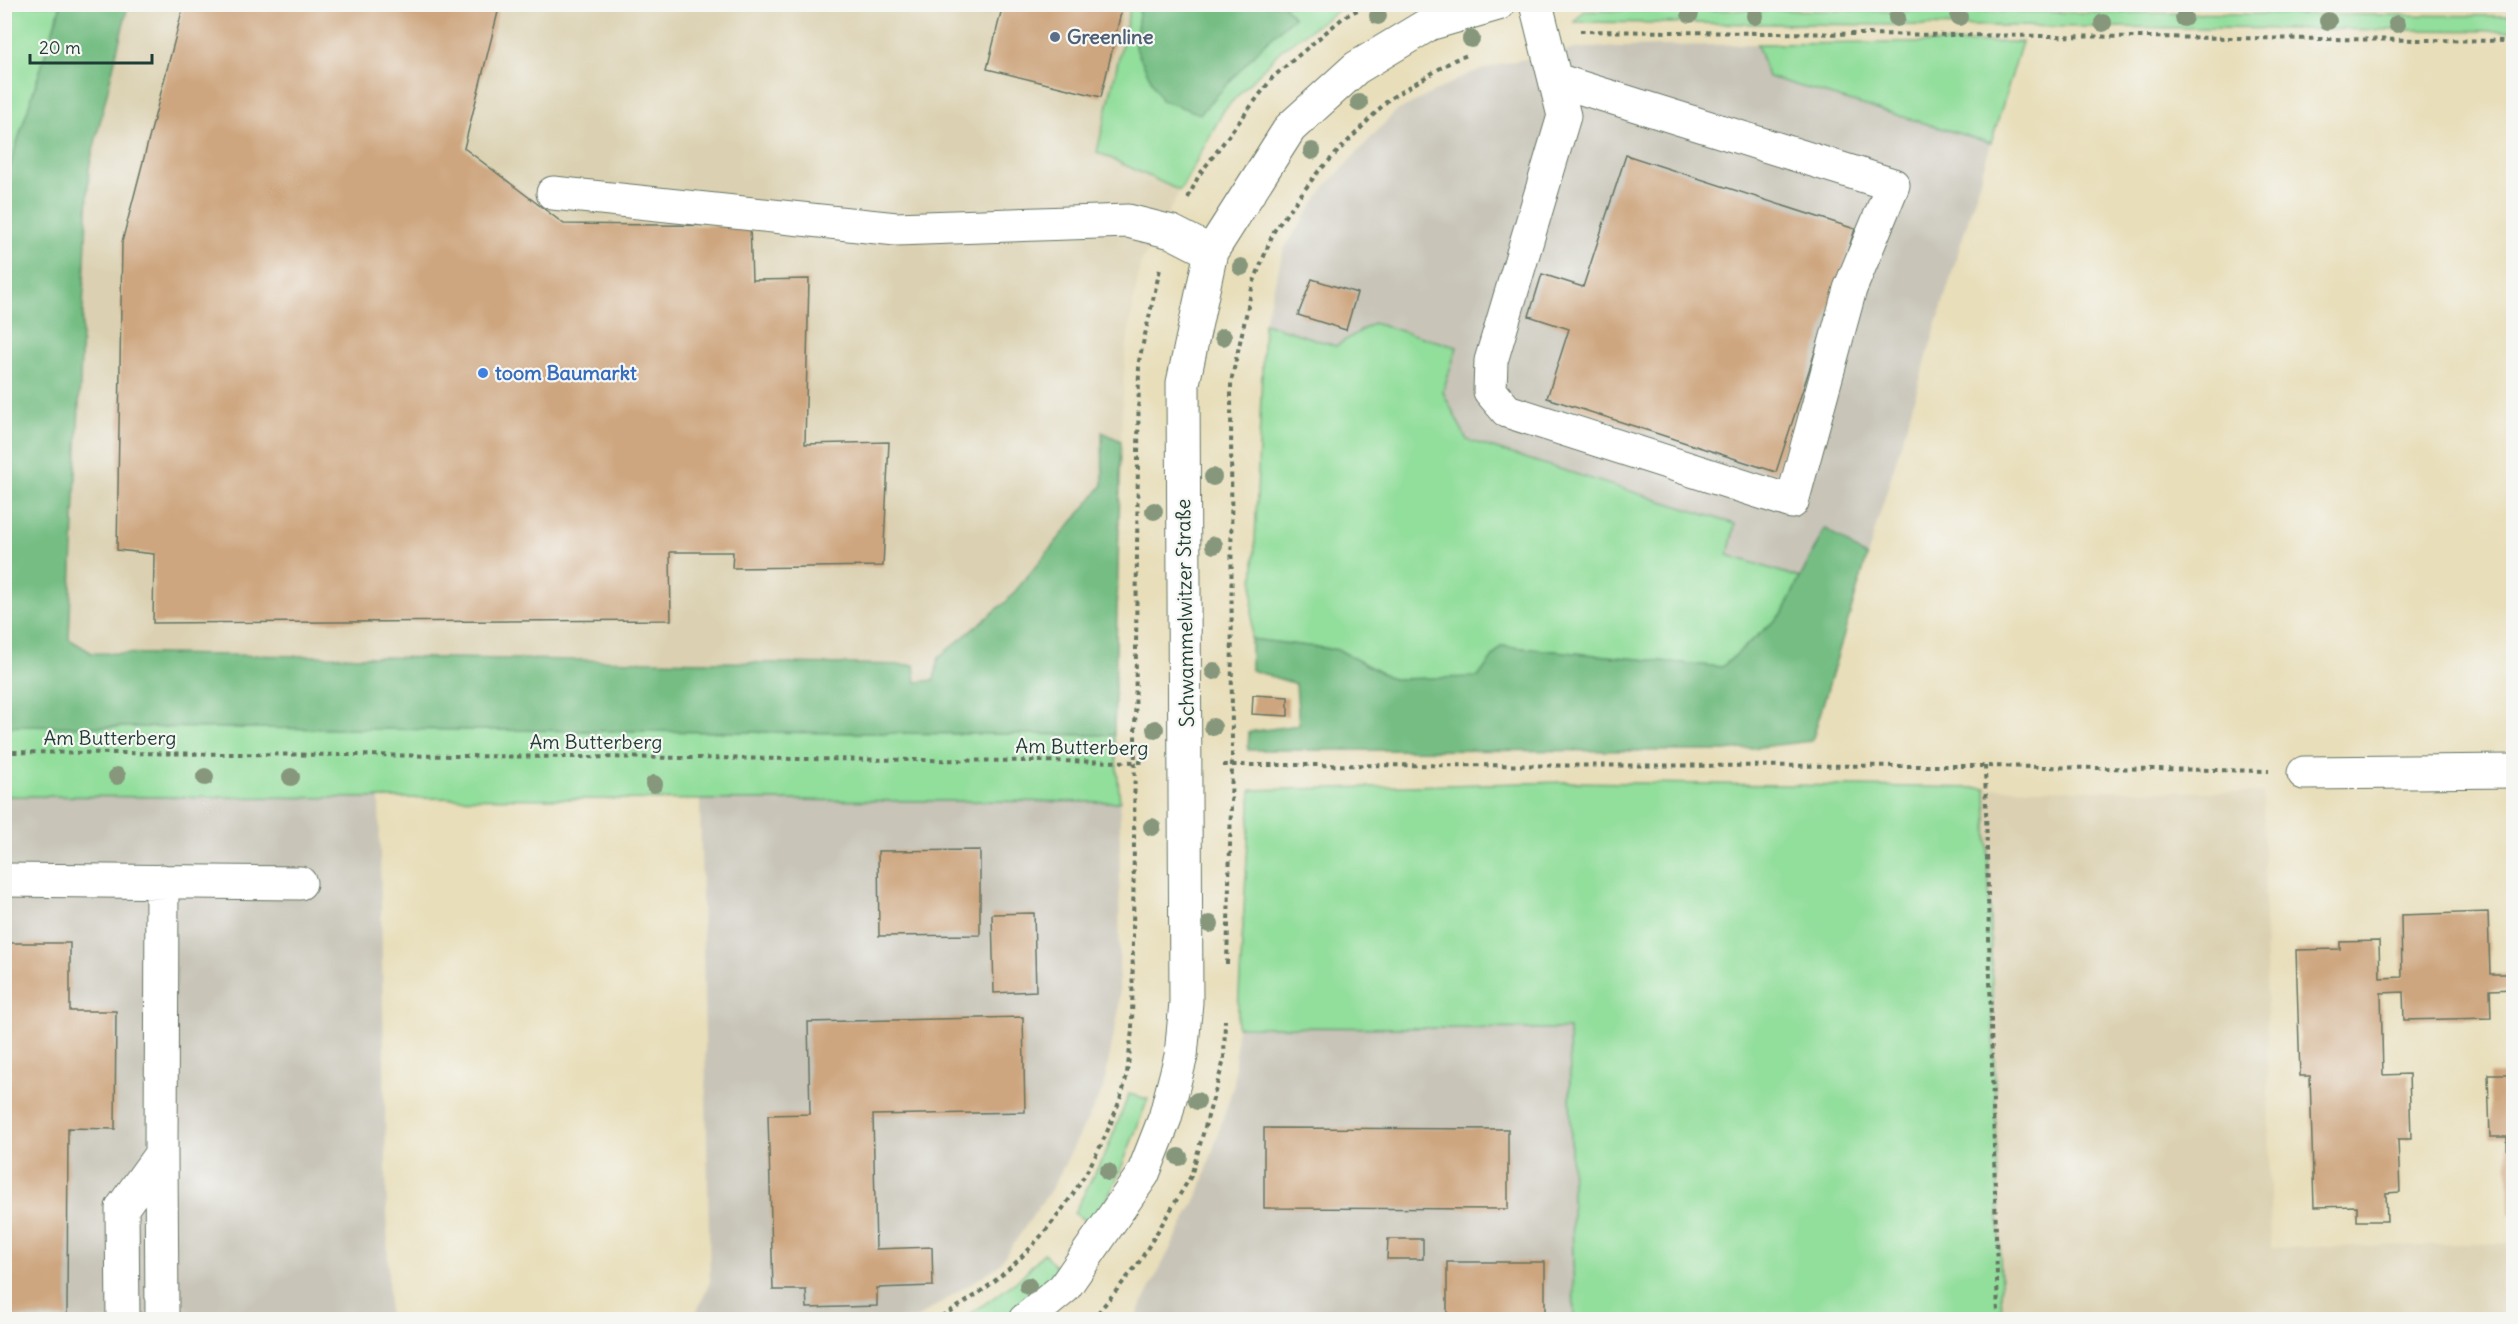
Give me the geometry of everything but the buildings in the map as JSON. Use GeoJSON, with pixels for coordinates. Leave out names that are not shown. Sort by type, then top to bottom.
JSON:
{"type":"FeatureCollection","features":[{"type":"Feature","properties":{"kind":"street","name":"Schwammelwitzer Straße"},"geometry":{"type":"LineString","coordinates":[[1025,1320],[1064,1288],[1143,1174],[1165,1118],[1181,1056],[1186,1002],[1187,763],[1183,383],[1211,252],[1290,128],[1356,68],[1429,24],[1498,4]]}},
{"type":"Feature","properties":{"kind":"street"},"geometry":{"type":"LineString","coordinates":[[1536,4],[1564,116],[1491,361],[1490,392],[1507,411],[1792,502],[1850,289],[1893,185],[1556,80]]}},
{"type":"Feature","properties":{"kind":"street"},"geometry":{"type":"LineString","coordinates":[[553,193],[896,230],[1128,221],[1172,232],[1211,252]]}},
{"type":"Feature","properties":{"kind":"street"},"geometry":{"type":"LineString","coordinates":[[2304,772],[2514,771]]}},
{"type":"Feature","properties":{"kind":"street"},"geometry":{"type":"LineString","coordinates":[[4,880],[300,883]]}},
{"type":"Feature","properties":{"kind":"street"},"geometry":{"type":"LineString","coordinates":[[162,881],[162,1320]]}},
{"type":"Feature","properties":{"kind":"street"},"geometry":{"type":"LineString","coordinates":[[123,1320],[122,1208],[161,1154]]}},
{"type":"Feature","properties":{"kind":"path","name":"Am Butterberg"},"geometry":{"type":"LineString","coordinates":[[4,752],[1187,763]]}},
{"type":"Feature","properties":{"kind":"path"},"geometry":{"type":"LineString","coordinates":[[1232,766],[1985,766],[2304,772]]}},
{"type":"Feature","properties":{"kind":"path"},"geometry":{"type":"LineString","coordinates":[[1985,766],[1998,1320]]}},
{"type":"Feature","properties":{"kind":"shaded area"},"geometry":{"type":"Polygon","coordinates":[[[128,5],[1131,5],[1097,152],[1180,191],[1140,265],[1125,355],[1121,441],[1102,432],[1103,485],[1007,601],[939,657],[935,680],[916,682],[914,665],[91,653],[69,639],[89,168],[128,5]]]}},
{"type":"Feature","properties":{"kind":"shaded area"},"geometry":{"type":"Polygon","coordinates":[[[1757,44],[1769,77],[1991,143],[1867,557],[1825,528],[1800,578],[1728,555],[1735,524],[1467,440],[1443,392],[1457,348],[1373,323],[1336,346],[1264,323],[1284,249],[1324,188],[1395,112],[1471,73],[1505,63],[1581,48],[1757,44]]]}},
{"type":"Feature","properties":{"kind":"shaded area"},"geometry":{"type":"Polygon","coordinates":[[[1986,788],[2263,793],[2271,1248],[2513,1243],[2513,1319],[2002,1319],[1986,788]]]}},
{"type":"Feature","properties":{"kind":"shaded area"},"geometry":{"type":"Polygon","coordinates":[[[5,796],[379,798],[389,1319],[5,1320],[5,796]]]}},
{"type":"Feature","properties":{"kind":"shaded area"},"geometry":{"type":"Polygon","coordinates":[[[700,800],[1120,802],[1119,1009],[1103,1089],[1054,1185],[998,1266],[915,1319],[693,1320],[710,1282],[700,800]]]}},
{"type":"Feature","properties":{"kind":"shaded area"},"geometry":{"type":"Polygon","coordinates":[[[1237,1027],[1570,1029],[1574,1319],[1142,1320],[1137,1313],[1200,1191],[1234,1084],[1237,1027]]]}},
{"type":"Feature","properties":{"kind":"green space"},"geometry":{"type":"Polygon","coordinates":[[[5,5],[61,5],[5,181],[5,5]]]}},
{"type":"Feature","properties":{"kind":"green space"},"geometry":{"type":"Polygon","coordinates":[[[61,5],[128,5],[89,168],[69,639],[92,653],[914,665],[916,682],[934,680],[939,657],[1007,601],[1103,485],[1102,432],[1121,441],[1114,735],[5,726],[5,181],[61,5]]]}},
{"type":"Feature","properties":{"kind":"green space"},"geometry":{"type":"Polygon","coordinates":[[[1131,5],[1140,5],[1135,47],[1265,43],[1293,17],[1283,5],[1346,5],[1281,50],[1224,110],[1180,191],[1097,152],[1131,5]]]}},
{"type":"Feature","properties":{"kind":"green space"},"geometry":{"type":"Polygon","coordinates":[[[1140,5],[1283,5],[1294,17],[1265,43],[1200,114],[1161,100],[1135,47],[1140,5]]]}},
{"type":"Feature","properties":{"kind":"green space"},"geometry":{"type":"Polygon","coordinates":[[[1751,10],[2513,16],[2514,31],[1574,22],[1584,11],[1751,10]]]}},
{"type":"Feature","properties":{"kind":"green space"},"geometry":{"type":"Polygon","coordinates":[[[2022,42],[1991,143],[1768,77],[1757,44],[2022,42]]]}},
{"type":"Feature","properties":{"kind":"green space"},"geometry":{"type":"Polygon","coordinates":[[[1264,323],[1336,346],[1373,323],[1457,347],[1443,392],[1467,440],[1735,524],[1728,555],[1800,578],[1782,614],[1722,667],[1502,646],[1478,678],[1392,679],[1339,650],[1251,639],[1264,323]]]}},
{"type":"Feature","properties":{"kind":"green space"},"geometry":{"type":"Polygon","coordinates":[[[1825,528],[1867,557],[1812,741],[1725,751],[1248,750],[1249,732],[1299,725],[1296,684],[1251,670],[1251,639],[1339,650],[1392,679],[1478,677],[1501,646],[1722,667],[1782,614],[1825,528]]]}},
{"type":"Feature","properties":{"kind":"green space"},"geometry":{"type":"Polygon","coordinates":[[[5,726],[1114,735],[1120,802],[5,796],[5,726]]]}},
{"type":"Feature","properties":{"kind":"green space"},"geometry":{"type":"Polygon","coordinates":[[[1565,782],[1986,788],[2002,1319],[1574,1319],[1569,1029],[1237,1027],[1251,790],[1565,782]]]}},
{"type":"Feature","properties":{"kind":"green space"},"geometry":{"type":"Polygon","coordinates":[[[1129,1094],[1148,1099],[1118,1176],[1094,1227],[1074,1213],[1107,1150],[1129,1094]]]}},
{"type":"Feature","properties":{"kind":"green space"},"geometry":{"type":"Polygon","coordinates":[[[1044,1253],[1058,1270],[1036,1296],[1005,1319],[962,1320],[1017,1281],[1044,1253]]]}},
{"type":"Feature","properties":{"kind":"place","name":"Greenline"},"geometry":{"type":"Point","coordinates":[1055,37]}},
{"type":"Feature","properties":{"kind":"place","name":"toom Baumarkt"},"geometry":{"type":"Point","coordinates":[483,373]}}]}
